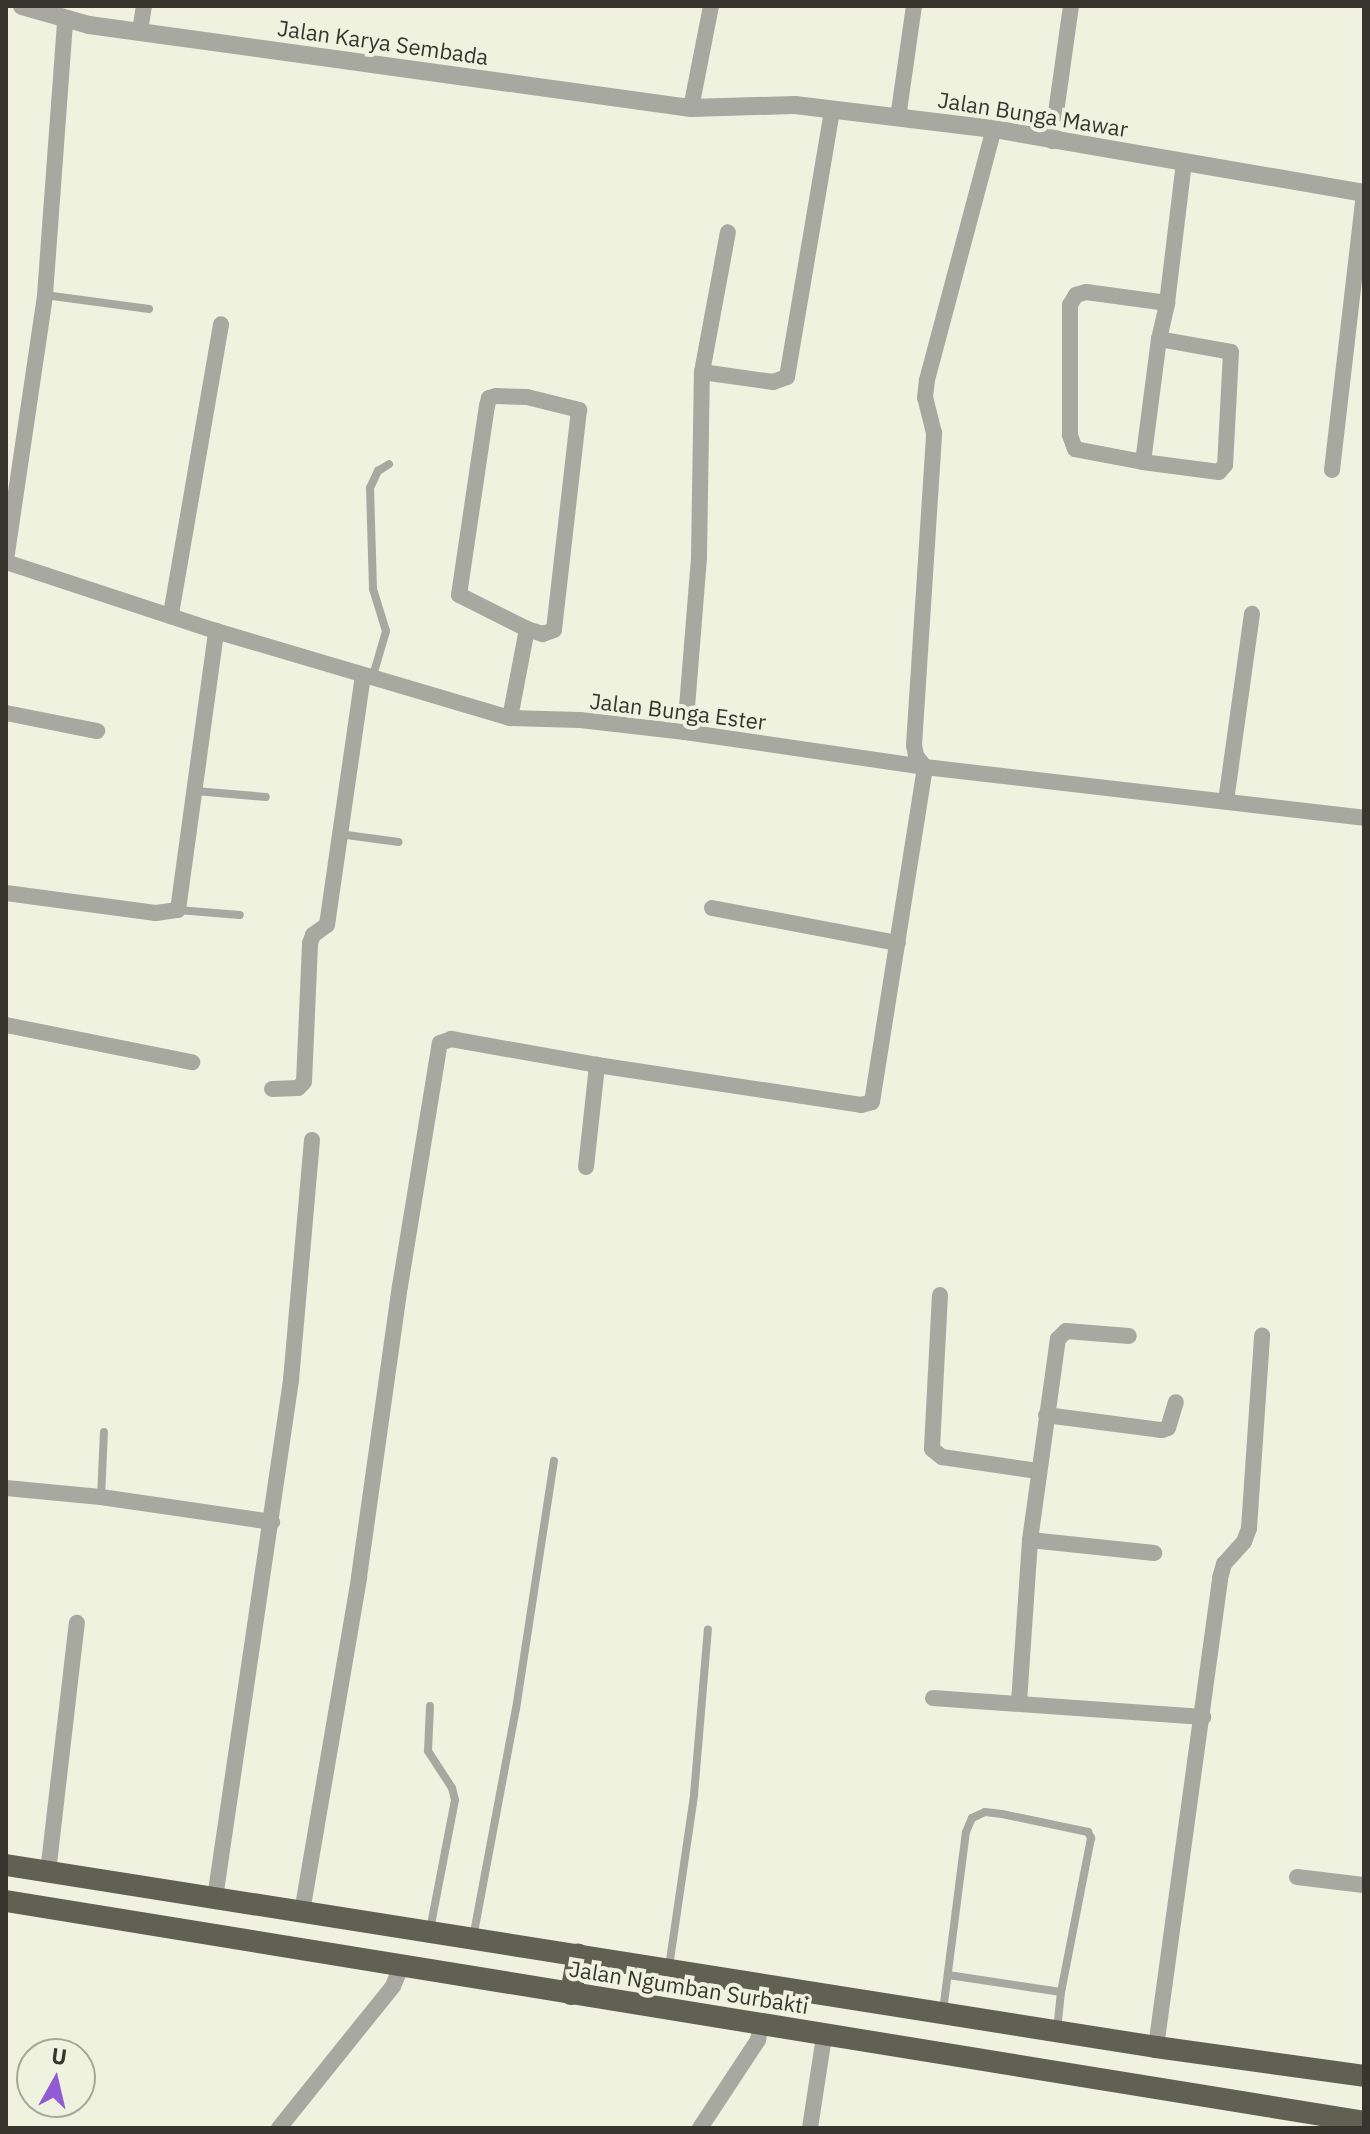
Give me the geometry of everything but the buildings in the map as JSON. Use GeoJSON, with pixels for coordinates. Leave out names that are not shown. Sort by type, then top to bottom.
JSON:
{"type":"FeatureCollection","features":[{"type":"Feature","properties":{"kind":"highway","name":"Jalan Ngumban Surbakti"},"geometry":{"type":"LineString","coordinates":[[6,1865],[1156,2047],[1364,2076]]}},
{"type":"Feature","properties":{"kind":"highway","name":"Jalan Ngumban Surbakti"},"geometry":{"type":"LineString","coordinates":[[6,1901],[1364,2122]]}},
{"type":"Feature","properties":{"kind":"highway"},"geometry":{"type":"LineString","coordinates":[[571,1994],[578,1955]]}},
{"type":"Feature","properties":{"kind":"street","name":"Jalan Karya Sembada"},"geometry":{"type":"LineString","coordinates":[[22,6],[65,20],[691,108]]}},
{"type":"Feature","properties":{"kind":"street"},"geometry":{"type":"LineString","coordinates":[[140,31],[144,6]]}},
{"type":"Feature","properties":{"kind":"street"},"geometry":{"type":"LineString","coordinates":[[691,108],[711,6]]}},
{"type":"Feature","properties":{"kind":"street"},"geometry":{"type":"LineString","coordinates":[[898,118],[914,6]]}},
{"type":"Feature","properties":{"kind":"street"},"geometry":{"type":"LineString","coordinates":[[1052,141],[1071,6]]}},
{"type":"Feature","properties":{"kind":"street"},"geometry":{"type":"LineString","coordinates":[[6,561],[45,295],[65,20]]}},
{"type":"Feature","properties":{"kind":"street","name":"Jalan Bunga Mawar"},"geometry":{"type":"LineString","coordinates":[[691,108],[795,105],[832,112],[994,129],[1364,193]]}},
{"type":"Feature","properties":{"kind":"street"},"geometry":{"type":"LineString","coordinates":[[702,372],[773,382],[787,377],[832,112]]}},
{"type":"Feature","properties":{"kind":"street"},"geometry":{"type":"LineString","coordinates":[[302,1912],[359,1577],[400,1286],[439,1046],[451,1039],[597,1065],[869,1105],[873,1098],[925,767],[916,756],[914,745],[934,433],[925,398],[994,129]]}},
{"type":"Feature","properties":{"kind":"street"},"geometry":{"type":"LineString","coordinates":[[1143,462],[1184,163]]}},
{"type":"Feature","properties":{"kind":"street"},"geometry":{"type":"LineString","coordinates":[[1332,470],[1364,193]]}},
{"type":"Feature","properties":{"kind":"street"},"geometry":{"type":"LineString","coordinates":[[685,732],[699,557],[702,372],[728,232]]}},
{"type":"Feature","properties":{"kind":"street"},"geometry":{"type":"LineString","coordinates":[[1159,339],[1231,352],[1225,465],[1216,472],[1080,453],[1072,443],[1070,305],[1076,295],[1086,292],[1167,303]]}},
{"type":"Feature","properties":{"kind":"street"},"geometry":{"type":"LineString","coordinates":[[171,614],[221,324]]}},
{"type":"Feature","properties":{"kind":"street"},"geometry":{"type":"LineString","coordinates":[[496,396],[527,397],[579,410],[554,630],[543,634],[527,629],[463,600],[459,595],[487,406],[489,398],[496,396]]}},
{"type":"Feature","properties":{"kind":"street","name":"Jalan Bunga Ester"},"geometry":{"type":"LineString","coordinates":[[6,561],[216,631],[510,718],[580,720],[685,732],[925,767],[1364,818]]}},
{"type":"Feature","properties":{"kind":"street"},"geometry":{"type":"LineString","coordinates":[[1226,801],[1252,614]]}},
{"type":"Feature","properties":{"kind":"street"},"geometry":{"type":"LineString","coordinates":[[510,718],[527,629]]}},
{"type":"Feature","properties":{"kind":"street"},"geometry":{"type":"LineString","coordinates":[[6,893],[156,913],[178,910],[216,631]]}},
{"type":"Feature","properties":{"kind":"street"},"geometry":{"type":"LineString","coordinates":[[272,1089],[298,1088],[304,1082],[310,943],[313,935],[327,925],[339,834],[368,678]]}},
{"type":"Feature","properties":{"kind":"street"},"geometry":{"type":"LineString","coordinates":[[6,713],[97,731]]}},
{"type":"Feature","properties":{"kind":"street"},"geometry":{"type":"LineString","coordinates":[[712,908],[898,943]]}},
{"type":"Feature","properties":{"kind":"street"},"geometry":{"type":"LineString","coordinates":[[6,1025],[192,1062]]}},
{"type":"Feature","properties":{"kind":"street"},"geometry":{"type":"LineString","coordinates":[[586,1167],[597,1065]]}},
{"type":"Feature","properties":{"kind":"street"},"geometry":{"type":"LineString","coordinates":[[215,1898],[291,1380],[312,1140]]}},
{"type":"Feature","properties":{"kind":"street"},"geometry":{"type":"LineString","coordinates":[[940,1295],[932,1449],[942,1457],[1038,1471]]}},
{"type":"Feature","properties":{"kind":"street"},"geometry":{"type":"LineString","coordinates":[[1019,1702],[1030,1540],[1046,1415],[1061,1333],[1129,1336]]}},
{"type":"Feature","properties":{"kind":"street"},"geometry":{"type":"LineString","coordinates":[[1156,2047],[1224,1564],[1244,1542],[1249,1528],[1262,1335]]}},
{"type":"Feature","properties":{"kind":"street"},"geometry":{"type":"LineString","coordinates":[[1046,1415],[1162,1430],[1168,1428],[1176,1402]]}},
{"type":"Feature","properties":{"kind":"street"},"geometry":{"type":"LineString","coordinates":[[6,1488],[101,1497],[272,1522]]}},
{"type":"Feature","properties":{"kind":"street"},"geometry":{"type":"LineString","coordinates":[[1030,1540],[1154,1553]]}},
{"type":"Feature","properties":{"kind":"street"},"geometry":{"type":"LineString","coordinates":[[48,1872],[77,1623]]}},
{"type":"Feature","properties":{"kind":"street"},"geometry":{"type":"LineString","coordinates":[[933,1698],[1203,1717]]}},
{"type":"Feature","properties":{"kind":"street"},"geometry":{"type":"LineString","coordinates":[[1297,1877],[1364,1885]]}},
{"type":"Feature","properties":{"kind":"street"},"geometry":{"type":"LineString","coordinates":[[279,2128],[393,1986],[401,1967]]}},
{"type":"Feature","properties":{"kind":"street"},"geometry":{"type":"LineString","coordinates":[[700,2128],[758,2040],[761,2025]]}},
{"type":"Feature","properties":{"kind":"street"},"geometry":{"type":"LineString","coordinates":[[810,2128],[824,2036]]}},
{"type":"Feature","properties":{"kind":"lane"},"geometry":{"type":"LineString","coordinates":[[45,295],[149,309]]}},
{"type":"Feature","properties":{"kind":"lane"},"geometry":{"type":"LineString","coordinates":[[368,678],[386,631],[384,618],[373,595],[370,488],[378,471],[389,464]]}},
{"type":"Feature","properties":{"kind":"lane"},"geometry":{"type":"LineString","coordinates":[[194,791],[266,797]]}},
{"type":"Feature","properties":{"kind":"lane"},"geometry":{"type":"LineString","coordinates":[[339,834],[398,842]]}},
{"type":"Feature","properties":{"kind":"lane"},"geometry":{"type":"LineString","coordinates":[[178,910],[240,915]]}},
{"type":"Feature","properties":{"kind":"lane"},"geometry":{"type":"LineString","coordinates":[[101,1497],[104,1432]]}},
{"type":"Feature","properties":{"kind":"lane"},"geometry":{"type":"LineString","coordinates":[[473,1939],[516,1709],[554,1461]]}},
{"type":"Feature","properties":{"kind":"lane"},"geometry":{"type":"LineString","coordinates":[[668,1969],[694,1795],[708,1630]]}},
{"type":"Feature","properties":{"kind":"lane"},"geometry":{"type":"LineString","coordinates":[[430,1706],[428,1751],[452,1788],[455,1800],[430,1932]]}},
{"type":"Feature","properties":{"kind":"lane"},"geometry":{"type":"LineString","coordinates":[[943,2011],[966,1832],[977,1813],[1002,1814],[1086,1830],[1090,1834],[1057,2030]]}},
{"type":"Feature","properties":{"kind":"lane"},"geometry":{"type":"LineString","coordinates":[[948,1975],[1061,1992]]}}]}
